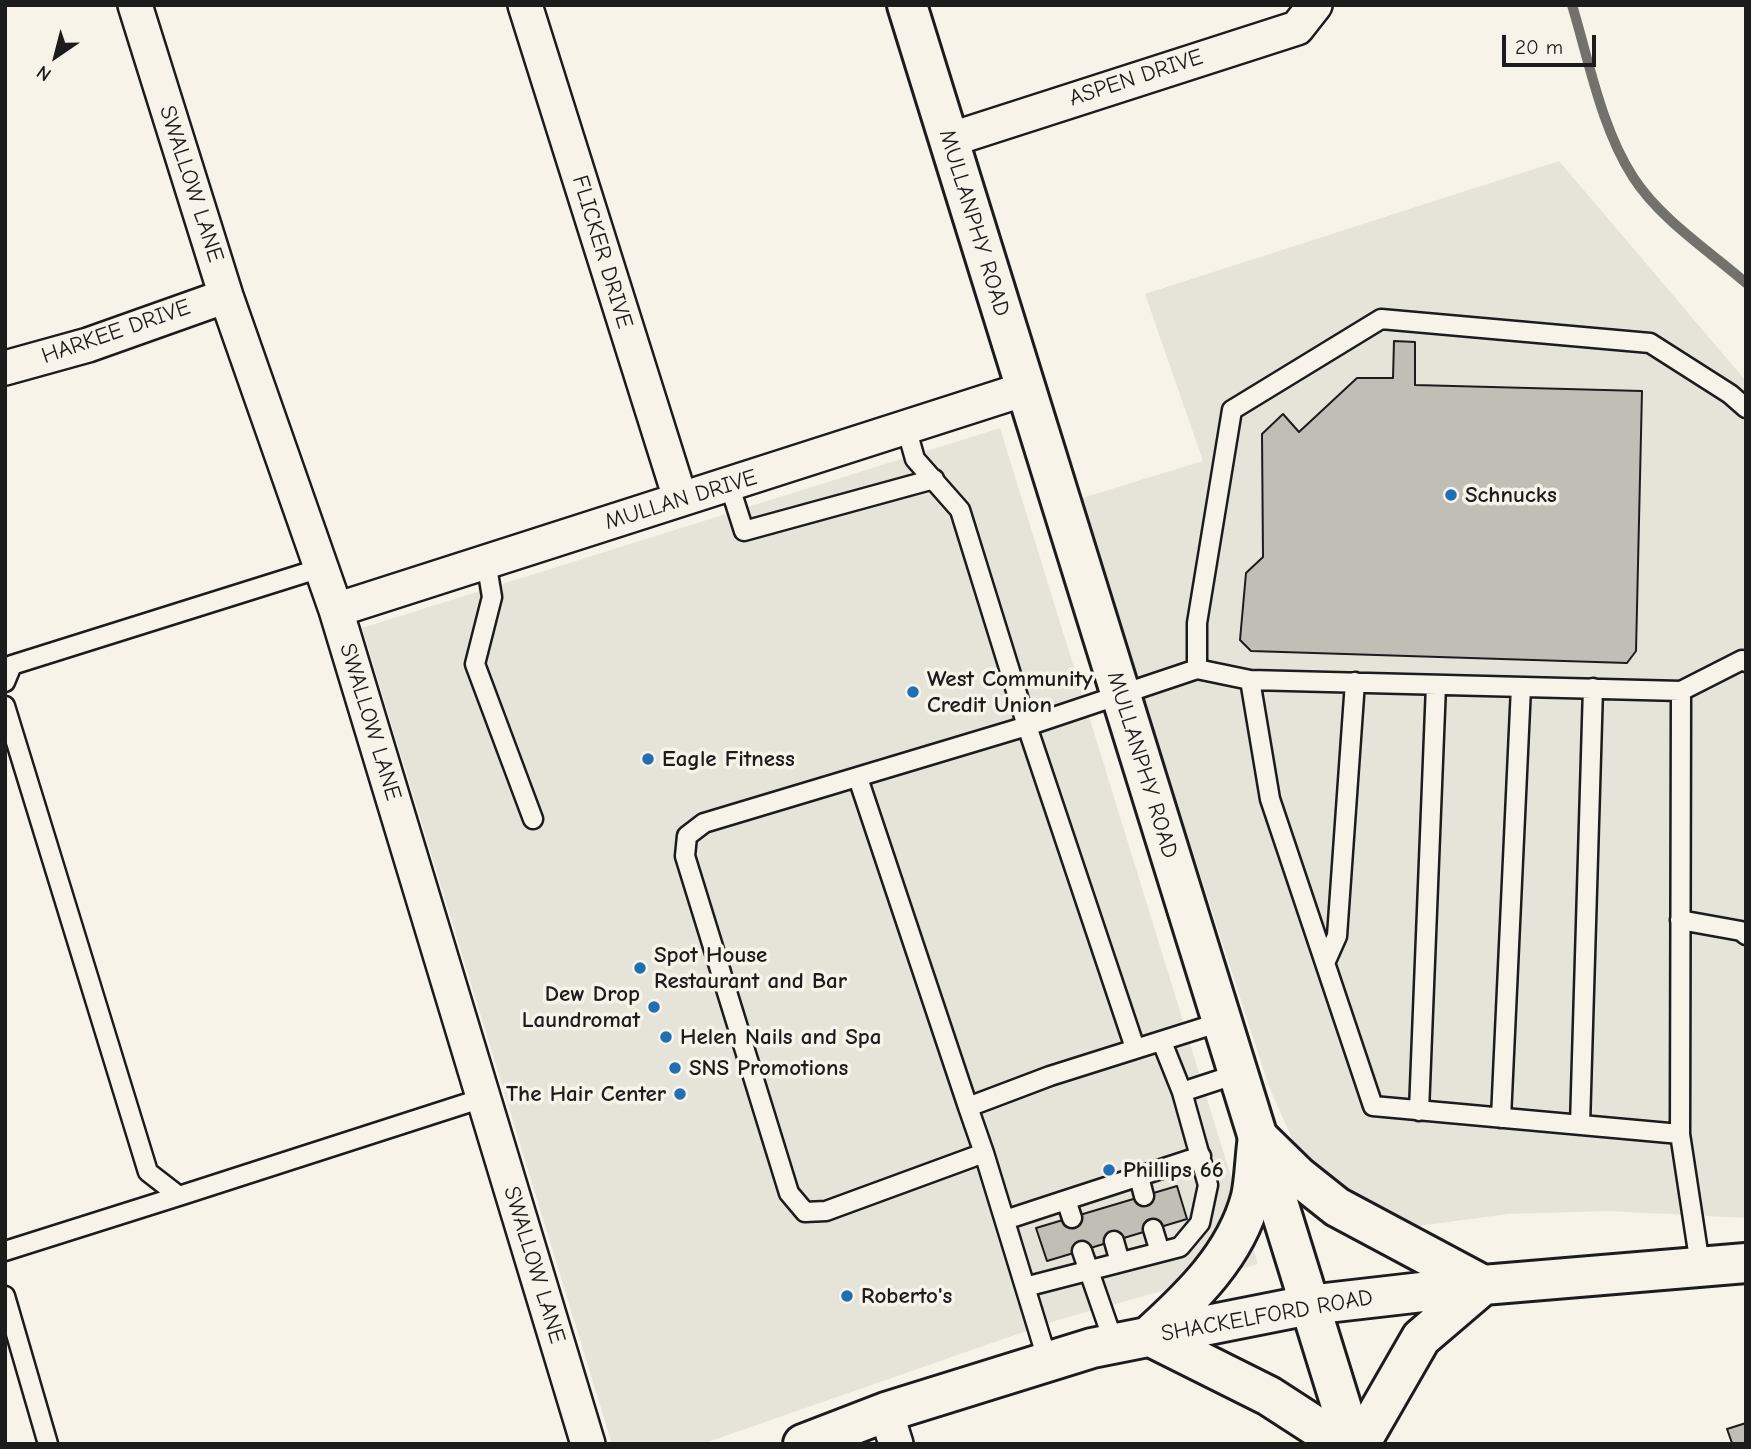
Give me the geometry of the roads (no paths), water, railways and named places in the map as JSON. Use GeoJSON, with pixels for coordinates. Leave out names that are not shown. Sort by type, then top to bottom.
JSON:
{"type":"FeatureCollection","features":[{"type":"Feature","properties":{"kind":"main road","name":"MULLANPHY ROAD"},"geometry":{"type":"LineString","coordinates":[[907,5],[1353,1444]]}},
{"type":"Feature","properties":{"kind":"main road"},"geometry":{"type":"LineString","coordinates":[[1258,1137],[1298,1176],[1337,1207],[1483,1285],[1421,1338],[1360,1444]]}},
{"type":"Feature","properties":{"kind":"main road"},"geometry":{"type":"LineString","coordinates":[[1131,1340],[1190,1300],[1231,1246],[1250,1198],[1258,1137]]}},
{"type":"Feature","properties":{"kind":"main road","name":"SHACKELFORD ROAD"},"geometry":{"type":"LineString","coordinates":[[803,1444],[891,1428],[1048,1362],[1131,1340],[1309,1305],[1483,1285],[1746,1263]]}},
{"type":"Feature","properties":{"kind":"main road"},"geometry":{"type":"LineString","coordinates":[[1131,1340],[1269,1396],[1343,1444]]}},
{"type":"Feature","properties":{"kind":"street","name":"SWALLOW LANE"},"geometry":{"type":"LineString","coordinates":[[135,5],[226,296],[336,610],[588,1444]]}},
{"type":"Feature","properties":{"kind":"street","name":"FLICKER DRIVE"},"geometry":{"type":"LineString","coordinates":[[525,5],[680,498]]}},
{"type":"Feature","properties":{"kind":"street","name":"ASPEN DRIVE"},"geometry":{"type":"LineString","coordinates":[[949,140],[1297,28],[1315,5]]}},
{"type":"Feature","properties":{"kind":"street","name":"HARKEE DRIVE"},"geometry":{"type":"LineString","coordinates":[[5,368],[88,345],[226,296]]}},
{"type":"Feature","properties":{"kind":"street","name":"MULLAN DRIVE"},"geometry":{"type":"LineString","coordinates":[[336,610],[1026,389]]}},
{"type":"Feature","properties":{"kind":"lane"},"geometry":{"type":"LineString","coordinates":[[1197,669],[1197,623],[1232,410],[1381,319],[1650,343],[1746,408]]}},
{"type":"Feature","properties":{"kind":"lane"},"geometry":{"type":"LineString","coordinates":[[906,427],[915,459],[960,510],[1027,726],[1135,1048]]}},
{"type":"Feature","properties":{"kind":"lane"},"geometry":{"type":"LineString","coordinates":[[729,484],[744,531],[934,479]]}},
{"type":"Feature","properties":{"kind":"lane"},"geometry":{"type":"LineString","coordinates":[[486,561],[492,597],[475,664],[533,819]]}},
{"type":"Feature","properties":{"kind":"lane"},"geometry":{"type":"LineString","coordinates":[[5,682],[9,666],[321,568]]}},
{"type":"Feature","properties":{"kind":"lane"},"geometry":{"type":"LineString","coordinates":[[984,1153],[826,1211],[804,1212],[789,1194],[685,856],[687,836],[704,823],[1027,726],[1197,669],[1250,680],[1681,691],[1742,660],[1746,662]]}},
{"type":"Feature","properties":{"kind":"lane"},"geometry":{"type":"LineString","coordinates":[[1250,680],[1270,799],[1373,1106],[1680,1134]]}},
{"type":"Feature","properties":{"kind":"lane"},"geometry":{"type":"LineString","coordinates":[[1325,962],[1337,936],[1355,682]]}},
{"type":"Feature","properties":{"kind":"lane"},"geometry":{"type":"LineString","coordinates":[[1419,1111],[1436,685]]}},
{"type":"Feature","properties":{"kind":"lane"},"geometry":{"type":"LineString","coordinates":[[1501,1118],[1521,687]]}},
{"type":"Feature","properties":{"kind":"lane"},"geometry":{"type":"LineString","coordinates":[[1580,1125],[1593,688]]}},
{"type":"Feature","properties":{"kind":"lane"},"geometry":{"type":"LineString","coordinates":[[1681,691],[1680,1134],[1700,1265]]}},
{"type":"Feature","properties":{"kind":"lane"},"geometry":{"type":"LineString","coordinates":[[5,706],[148,1172],[179,1196]]}},
{"type":"Feature","properties":{"kind":"lane"},"geometry":{"type":"LineString","coordinates":[[858,778],[984,1153],[1048,1362]]}},
{"type":"Feature","properties":{"kind":"lane"},"geometry":{"type":"LineString","coordinates":[[1680,920],[1741,931],[1746,935]]}},
{"type":"Feature","properties":{"kind":"lane"},"geometry":{"type":"LineString","coordinates":[[968,1107],[1135,1048],[1221,1022]]}},
{"type":"Feature","properties":{"kind":"lane"},"geometry":{"type":"LineString","coordinates":[[1025,1287],[1180,1247],[1200,1223],[1208,1185],[1182,1093],[1162,1042]]}},
{"type":"Feature","properties":{"kind":"lane"},"geometry":{"type":"LineString","coordinates":[[1182,1093],[1237,1074]]}},
{"type":"Feature","properties":{"kind":"lane"},"geometry":{"type":"LineString","coordinates":[[5,1251],[483,1098]]}},
{"type":"Feature","properties":{"kind":"lane"},"geometry":{"type":"LineString","coordinates":[[1005,1220],[1201,1156]]}},
{"type":"Feature","properties":{"kind":"lane"},"geometry":{"type":"LineString","coordinates":[[1139,1177],[1144,1196]]}},
{"type":"Feature","properties":{"kind":"lane"},"geometry":{"type":"LineString","coordinates":[[1099,1190],[1104,1208]]}},
{"type":"Feature","properties":{"kind":"lane"},"geometry":{"type":"LineString","coordinates":[[1066,1200],[1072,1218]]}},
{"type":"Feature","properties":{"kind":"lane"},"geometry":{"type":"LineString","coordinates":[[1153,1229],[1160,1252]]}},
{"type":"Feature","properties":{"kind":"lane"},"geometry":{"type":"LineString","coordinates":[[1114,1241],[1120,1262]]}},
{"type":"Feature","properties":{"kind":"lane"},"geometry":{"type":"LineString","coordinates":[[1082,1251],[1089,1270],[1131,1340]]}},
{"type":"Feature","properties":{"kind":"lane"},"geometry":{"type":"LineString","coordinates":[[5,1296],[48,1444]]}},
{"type":"Feature","properties":{"kind":"waterway"},"geometry":{"type":"LineString","coordinates":[[1572,5],[1604,115],[1633,177],[1657,207],[1746,283]]}},
{"type":"Feature","properties":{"kind":"place","name":"Schnucks"},"geometry":{"type":"Point","coordinates":[1451,495]}},
{"type":"Feature","properties":{"kind":"place","name":"West Community Credit Union"},"geometry":{"type":"Point","coordinates":[913,692]}},
{"type":"Feature","properties":{"kind":"place","name":"Eagle Fitness"},"geometry":{"type":"Point","coordinates":[648,759]}},
{"type":"Feature","properties":{"kind":"place","name":"Spot House Restaurant and Bar"},"geometry":{"type":"Point","coordinates":[640,968]}},
{"type":"Feature","properties":{"kind":"place","name":"Dew Drop Laundromat"},"geometry":{"type":"Point","coordinates":[654,1007]}},
{"type":"Feature","properties":{"kind":"place","name":"Helen Nails and Spa"},"geometry":{"type":"Point","coordinates":[666,1037]}},
{"type":"Feature","properties":{"kind":"place","name":"SNS Promotions"},"geometry":{"type":"Point","coordinates":[675,1068]}},
{"type":"Feature","properties":{"kind":"place","name":"The Hair Center"},"geometry":{"type":"Point","coordinates":[680,1094]}},
{"type":"Feature","properties":{"kind":"place","name":"Phillips 66"},"geometry":{"type":"Point","coordinates":[1109,1170]}},
{"type":"Feature","properties":{"kind":"place","name":"Roberto's"},"geometry":{"type":"Point","coordinates":[847,1296]}}]}
